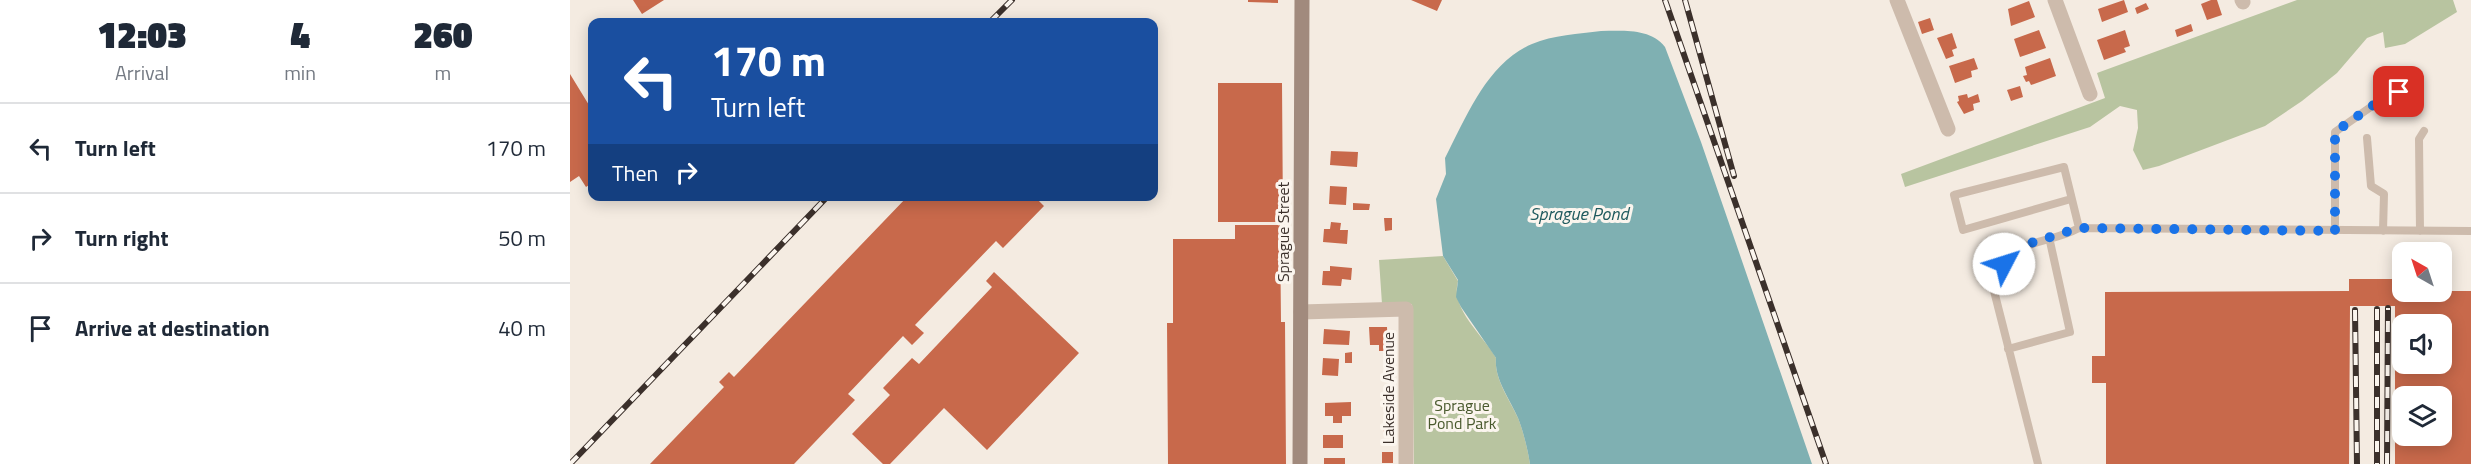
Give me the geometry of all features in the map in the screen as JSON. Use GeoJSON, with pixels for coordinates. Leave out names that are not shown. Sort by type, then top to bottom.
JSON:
{"type":"FeatureCollection","features":[{"type":"Feature","properties":{"kind":"main road","name":"Sprague Street"},"geometry":{"type":"LineString","coordinates":[[1300,464],[1302,0]]}},
{"type":"Feature","properties":{"kind":"street"},"geometry":{"type":"LineString","coordinates":[[1897,0],[1948,129]]}},
{"type":"Feature","properties":{"kind":"street"},"geometry":{"type":"LineString","coordinates":[[2055,0],[2090,94]]}},
{"type":"Feature","properties":{"kind":"street","name":"Lakeside Avenue"},"geometry":{"type":"LineString","coordinates":[[1301,312],[1406,309],[1406,464]]}},
{"type":"Feature","properties":{"kind":"lane"},"geometry":{"type":"LineString","coordinates":[[2335,231],[2335,132],[2385,97],[2412,87]]}},
{"type":"Feature","properties":{"kind":"lane"},"geometry":{"type":"LineString","coordinates":[[2420,231],[2419,139],[2424,131]]}},
{"type":"Feature","properties":{"kind":"lane"},"geometry":{"type":"LineString","coordinates":[[2367,138],[2371,186],[2384,194],[2383,231]]}},
{"type":"Feature","properties":{"kind":"lane"},"geometry":{"type":"LineString","coordinates":[[2071,199],[1963,230],[1954,195],[2064,167],[2079,228]]}},
{"type":"Feature","properties":{"kind":"lane"},"geometry":{"type":"LineString","coordinates":[[2038,464],[1994,297],[1995,279],[2004,264],[2018,250],[2079,228],[2471,231]]}},
{"type":"Feature","properties":{"kind":"lane"},"geometry":{"type":"LineString","coordinates":[[2008,349],[2070,332],[2049,237]]}},
{"type":"Feature","properties":{"kind":"green space"},"geometry":{"type":"Polygon","coordinates":[[[2297,0],[2453,0],[2457,12],[2405,44],[2385,48],[2383,32],[2367,38],[2337,73],[2302,101],[2265,126],[2159,166],[2143,170],[2133,150],[2138,128],[2137,110],[2120,106],[2090,127],[1905,187],[1901,174],[2105,98],[2097,73],[2297,0]]]}},
{"type":"Feature","properties":{"kind":"green space","name":"Sprague Pond Park"},"geometry":{"type":"Polygon","coordinates":[[[1443,256],[1458,281],[1457,291],[1463,312],[1496,358],[1497,374],[1520,423],[1530,464],[1414,464],[1412,304],[1382,304],[1379,260],[1443,256]]]}},
{"type":"Feature","properties":{"kind":"water","name":"Sprague Pond"},"geometry":{"type":"Polygon","coordinates":[[[1601,31],[1627,31],[1652,36],[1665,47],[1701,142],[1812,464],[1530,464],[1520,423],[1497,374],[1496,358],[1456,297],[1458,280],[1443,256],[1436,199],[1446,174],[1445,158],[1483,88],[1504,62],[1517,52],[1540,41],[1601,31]]]}},
{"type":"Feature","properties":{"kind":"building"},"geometry":{"type":"Polygon","coordinates":[[[633,0],[664,0],[642,14],[633,0]]]}},
{"type":"Feature","properties":{"kind":"building"},"geometry":{"type":"Polygon","coordinates":[[[1248,0],[1278,0],[1278,3],[1248,2],[1248,0]]]}},
{"type":"Feature","properties":{"kind":"building"},"geometry":{"type":"Polygon","coordinates":[[[1411,0],[1442,0],[1437,11],[1411,0]]]}},
{"type":"Feature","properties":{"kind":"building"},"geometry":{"type":"Polygon","coordinates":[[[2124,0],[2128,12],[2102,22],[2098,9],[2124,0]]]}},
{"type":"Feature","properties":{"kind":"building"},"geometry":{"type":"Polygon","coordinates":[[[2217,0],[2222,15],[2207,20],[2201,4],[2217,0]]]}},
{"type":"Feature","properties":{"kind":"building"},"geometry":{"type":"Polygon","coordinates":[[[2029,1],[2035,17],[2011,26],[2008,9],[2029,1]]]}},
{"type":"Feature","properties":{"kind":"building"},"geometry":{"type":"Polygon","coordinates":[[[2146,3],[2149,9],[2137,14],[2135,8],[2146,3]]]}},
{"type":"Feature","properties":{"kind":"building"},"geometry":{"type":"Polygon","coordinates":[[[1930,18],[1934,30],[1922,34],[1918,22],[1930,18]]]}},
{"type":"Feature","properties":{"kind":"building"},"geometry":{"type":"Polygon","coordinates":[[[2191,24],[2193,31],[2177,37],[2175,30],[2191,24]]]}},
{"type":"Feature","properties":{"kind":"building"},"geometry":{"type":"Polygon","coordinates":[[[2039,30],[2046,48],[2020,57],[2014,39],[2039,30]]]}},
{"type":"Feature","properties":{"kind":"building"},"geometry":{"type":"Polygon","coordinates":[[[2125,30],[2130,46],[2124,48],[2126,52],[2104,60],[2097,40],[2125,30]]]}},
{"type":"Feature","properties":{"kind":"building"},"geometry":{"type":"Polygon","coordinates":[[[1952,33],[1957,48],[1952,50],[1954,56],[1946,59],[1937,38],[1952,33]]]}},
{"type":"Feature","properties":{"kind":"building"},"geometry":{"type":"Polygon","coordinates":[[[1974,58],[1978,69],[1971,71],[1972,77],[1955,83],[1949,66],[1974,58]]]}},
{"type":"Feature","properties":{"kind":"building"},"geometry":{"type":"Polygon","coordinates":[[[2050,58],[2056,76],[2031,85],[2029,81],[2026,82],[2023,76],[2027,75],[2025,67],[2050,58]]]}},
{"type":"Feature","properties":{"kind":"building"},"geometry":{"type":"Polygon","coordinates":[[[570,74],[588,103],[588,186],[586,187],[579,176],[570,182],[570,74]]]}},
{"type":"Feature","properties":{"kind":"building"},"geometry":{"type":"Polygon","coordinates":[[[1218,83],[1282,83],[1283,222],[1218,222],[1218,83]]]}},
{"type":"Feature","properties":{"kind":"building"},"geometry":{"type":"Polygon","coordinates":[[[2020,86],[2023,97],[2011,101],[2007,90],[2020,86]]]}},
{"type":"Feature","properties":{"kind":"building"},"geometry":{"type":"Polygon","coordinates":[[[1967,94],[1968,98],[1978,94],[1980,102],[1973,104],[1974,110],[1964,114],[1957,102],[1959,101],[1958,96],[1967,94]]]}},
{"type":"Feature","properties":{"kind":"building"},"geometry":{"type":"Polygon","coordinates":[[[1331,151],[1358,152],[1357,167],[1330,165],[1331,151]]]}},
{"type":"Feature","properties":{"kind":"building"},"geometry":{"type":"Polygon","coordinates":[[[1330,186],[1347,187],[1346,205],[1329,204],[1330,186]]]}},
{"type":"Feature","properties":{"kind":"building"},"geometry":{"type":"Polygon","coordinates":[[[903,201],[1039,201],[1044,206],[1003,248],[996,241],[915,325],[924,333],[912,345],[903,336],[848,394],[855,400],[794,464],[650,464],[724,387],[719,382],[729,372],[734,377],[903,201]]]}},
{"type":"Feature","properties":{"kind":"building"},"geometry":{"type":"Polygon","coordinates":[[[1353,203],[1370,204],[1369,210],[1353,210],[1353,203]]]}},
{"type":"Feature","properties":{"kind":"building"},"geometry":{"type":"Polygon","coordinates":[[[1384,218],[1392,218],[1392,230],[1385,231],[1384,218]]]}},
{"type":"Feature","properties":{"kind":"building"},"geometry":{"type":"Polygon","coordinates":[[[1331,222],[1341,223],[1340,230],[1348,230],[1347,244],[1323,242],[1324,229],[1330,229],[1331,222]]]}},
{"type":"Feature","properties":{"kind":"building"},"geometry":{"type":"Polygon","coordinates":[[[1235,225],[1280,225],[1281,322],[1285,322],[1286,464],[1168,464],[1167,323],[1173,323],[1173,239],[1235,239],[1235,225]]]}},
{"type":"Feature","properties":{"kind":"building"},"geometry":{"type":"Polygon","coordinates":[[[1330,266],[1352,268],[1351,280],[1342,279],[1341,286],[1322,285],[1323,271],[1330,271],[1330,266]]]}},
{"type":"Feature","properties":{"kind":"building"},"geometry":{"type":"Polygon","coordinates":[[[994,272],[1079,353],[987,450],[944,408],[890,464],[883,464],[852,434],[890,395],[883,388],[912,358],[919,364],[992,287],[986,281],[994,272]]]}},
{"type":"Feature","properties":{"kind":"building"},"geometry":{"type":"Polygon","coordinates":[[[2349,279],[2392,279],[2392,302],[2452,302],[2452,291],[2471,291],[2471,464],[2395,464],[2395,446],[2452,446],[2452,386],[2395,386],[2395,374],[2452,374],[2452,314],[2395,314],[2395,306],[2350,306],[2349,464],[2106,464],[2106,383],[2092,383],[2092,356],[2105,356],[2105,292],[2349,291],[2349,279]]]}},
{"type":"Feature","properties":{"kind":"building"},"geometry":{"type":"Polygon","coordinates":[[[1369,327],[1387,327],[1388,351],[1379,351],[1379,345],[1370,345],[1369,327]]]}},
{"type":"Feature","properties":{"kind":"building"},"geometry":{"type":"Polygon","coordinates":[[[1324,329],[1350,331],[1349,345],[1323,344],[1324,329]]]}},
{"type":"Feature","properties":{"kind":"building"},"geometry":{"type":"Polygon","coordinates":[[[1352,352],[1352,363],[1345,363],[1345,353],[1352,352]]]}},
{"type":"Feature","properties":{"kind":"building"},"geometry":{"type":"Polygon","coordinates":[[[1323,358],[1339,359],[1338,376],[1322,375],[1323,358]]]}},
{"type":"Feature","properties":{"kind":"building"},"geometry":{"type":"Polygon","coordinates":[[[1351,402],[1351,416],[1342,416],[1342,423],[1333,423],[1333,416],[1325,416],[1325,403],[1351,402]]]}},
{"type":"Feature","properties":{"kind":"building"},"geometry":{"type":"Polygon","coordinates":[[[1383,425],[1395,425],[1395,433],[1383,433],[1383,425]]]}},
{"type":"Feature","properties":{"kind":"building"},"geometry":{"type":"Polygon","coordinates":[[[1323,435],[1343,435],[1343,448],[1323,448],[1323,435]]]}},
{"type":"Feature","properties":{"kind":"building"},"geometry":{"type":"Polygon","coordinates":[[[1382,452],[1393,452],[1393,463],[1382,463],[1382,452]]]}},
{"type":"Feature","properties":{"kind":"building"},"geometry":{"type":"Polygon","coordinates":[[[1324,458],[1345,458],[1345,464],[1324,464],[1324,458]]]}},
{"type":"Feature","properties":{"kind":"railway"},"geometry":{"type":"LineString","coordinates":[[994,18],[1012,0]]}},
{"type":"Feature","properties":{"kind":"railway"},"geometry":{"type":"LineString","coordinates":[[1665,0],[1826,464]]}},
{"type":"Feature","properties":{"kind":"railway"},"geometry":{"type":"LineString","coordinates":[[1685,0],[1734,176]]}},
{"type":"Feature","properties":{"kind":"railway"},"geometry":{"type":"LineString","coordinates":[[570,464],[823,201]]}},
{"type":"Feature","properties":{"kind":"railway"},"geometry":{"type":"LineString","coordinates":[[2387,464],[2388,308]]}},
{"type":"Feature","properties":{"kind":"railway"},"geometry":{"type":"LineString","coordinates":[[2377,309],[2377,464]]}},
{"type":"Feature","properties":{"kind":"railway"},"geometry":{"type":"LineString","coordinates":[[2355,310],[2357,464]]}},
{"type":"Feature","properties":{"kind":"route"},"geometry":{"type":"LineString","coordinates":[[2004,264],[2028,244],[2079,228],[2335,231],[2335,132],[2385,97],[2399,92]]}}]}
